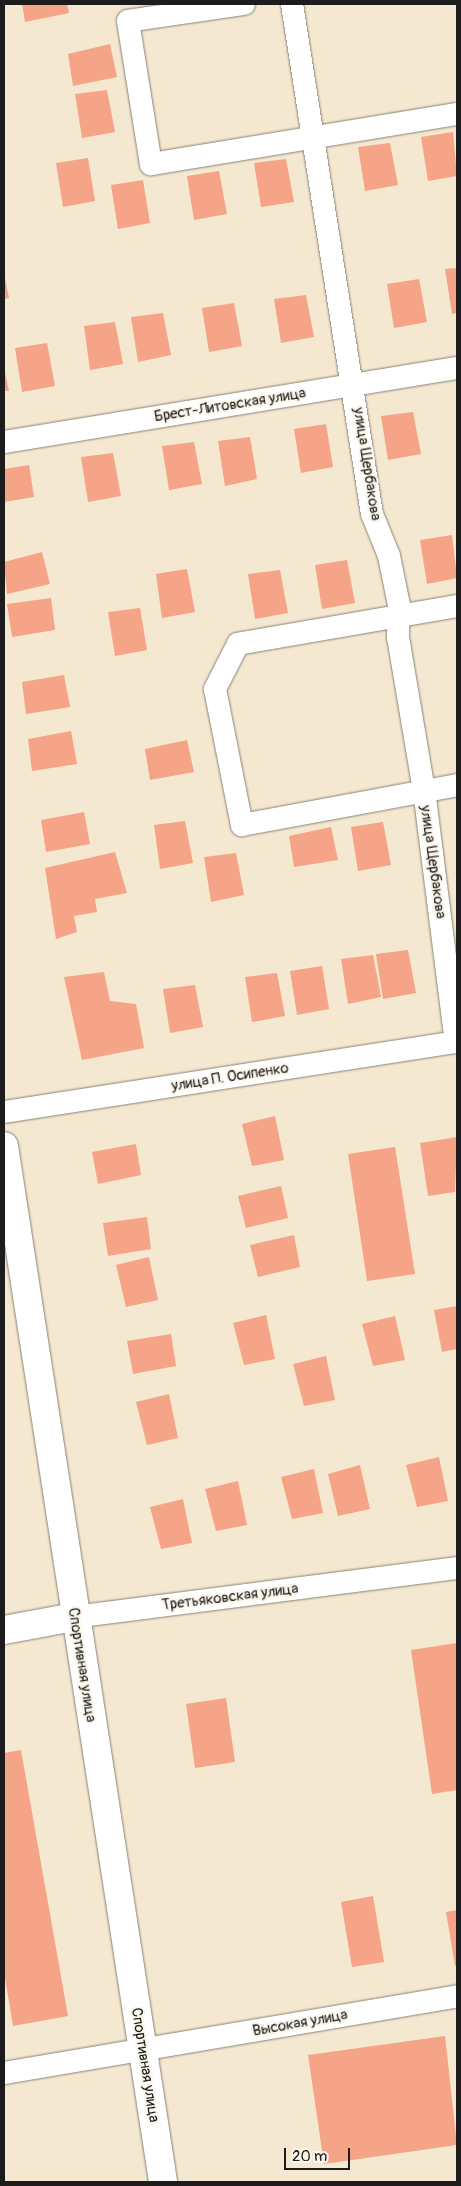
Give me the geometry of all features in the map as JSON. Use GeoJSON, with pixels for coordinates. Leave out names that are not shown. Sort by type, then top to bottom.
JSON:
{"type":"FeatureCollection","features":[{"type":"Feature","properties":{"kind":"street"},"geometry":{"type":"LineString","coordinates":[[244,4],[128,22],[150,164],[457,114]]}},
{"type":"Feature","properties":{"kind":"street","name":"улица Щербакова"},"geometry":{"type":"LineString","coordinates":[[292,4],[355,385],[372,514],[389,556],[399,617],[398,637],[424,790],[457,1042]]}},
{"type":"Feature","properties":{"kind":"street","name":"Брест-Литовская улица"},"geometry":{"type":"LineString","coordinates":[[4,442],[457,368]]}},
{"type":"Feature","properties":{"kind":"street"},"geometry":{"type":"LineString","coordinates":[[457,606],[238,644],[215,689],[242,826],[457,785]]}},
{"type":"Feature","properties":{"kind":"street","name":"улица П. Осипенко"},"geometry":{"type":"LineString","coordinates":[[4,1112],[457,1042]]}},
{"type":"Feature","properties":{"kind":"street","name":"Спортивная улица"},"geometry":{"type":"LineString","coordinates":[[4,1146],[74,1617],[163,2182]]}},
{"type":"Feature","properties":{"kind":"street","name":"Третьяковская улица"},"geometry":{"type":"LineString","coordinates":[[4,1630],[74,1617],[457,1568]]}},
{"type":"Feature","properties":{"kind":"street","name":"Высокая улица"},"geometry":{"type":"LineString","coordinates":[[4,2073],[457,1996]]}},
{"type":"Feature","properties":{"kind":"building"},"geometry":{"type":"Polygon","coordinates":[[[22,4],[67,4],[69,13],[25,22],[22,4]]]}},
{"type":"Feature","properties":{"kind":"building"},"geometry":{"type":"Polygon","coordinates":[[[110,44],[117,77],[73,86],[68,54],[110,44]]]}},
{"type":"Feature","properties":{"kind":"building"},"geometry":{"type":"Polygon","coordinates":[[[107,90],[115,132],[82,138],[75,94],[107,90]]]}},
{"type":"Feature","properties":{"kind":"building"},"geometry":{"type":"Polygon","coordinates":[[[453,132],[457,176],[428,181],[421,137],[453,132]]]}},
{"type":"Feature","properties":{"kind":"building"},"geometry":{"type":"Polygon","coordinates":[[[390,143],[398,185],[365,191],[358,147],[390,143]]]}},
{"type":"Feature","properties":{"kind":"building"},"geometry":{"type":"Polygon","coordinates":[[[88,158],[95,201],[63,207],[56,163],[88,158]]]}},
{"type":"Feature","properties":{"kind":"building"},"geometry":{"type":"Polygon","coordinates":[[[286,159],[294,202],[261,207],[254,163],[286,159]]]}},
{"type":"Feature","properties":{"kind":"building"},"geometry":{"type":"Polygon","coordinates":[[[219,171],[227,214],[194,220],[187,176],[219,171]]]}},
{"type":"Feature","properties":{"kind":"building"},"geometry":{"type":"Polygon","coordinates":[[[143,180],[150,223],[118,229],[111,185],[143,180]]]}},
{"type":"Feature","properties":{"kind":"building"},"geometry":{"type":"Polygon","coordinates":[[[457,268],[457,313],[452,314],[445,269],[457,268]]]}},
{"type":"Feature","properties":{"kind":"building"},"geometry":{"type":"Polygon","coordinates":[[[4,273],[9,298],[4,299],[4,273]]]}},
{"type":"Feature","properties":{"kind":"building"},"geometry":{"type":"Polygon","coordinates":[[[419,279],[427,322],[394,328],[387,284],[419,279]]]}},
{"type":"Feature","properties":{"kind":"building"},"geometry":{"type":"Polygon","coordinates":[[[306,295],[314,337],[281,343],[274,299],[306,295]]]}},
{"type":"Feature","properties":{"kind":"building"},"geometry":{"type":"Polygon","coordinates":[[[234,303],[242,346],[209,352],[202,308],[234,303]]]}},
{"type":"Feature","properties":{"kind":"building"},"geometry":{"type":"Polygon","coordinates":[[[163,313],[171,355],[138,362],[131,317],[163,313]]]}},
{"type":"Feature","properties":{"kind":"building"},"geometry":{"type":"Polygon","coordinates":[[[115,322],[123,364],[90,370],[84,326],[115,322]]]}},
{"type":"Feature","properties":{"kind":"building"},"geometry":{"type":"Polygon","coordinates":[[[47,343],[55,386],[22,392],[15,348],[47,343]]]}},
{"type":"Feature","properties":{"kind":"building"},"geometry":{"type":"Polygon","coordinates":[[[4,368],[9,391],[4,391],[4,368]]]}},
{"type":"Feature","properties":{"kind":"building"},"geometry":{"type":"Polygon","coordinates":[[[413,412],[421,454],[388,460],[381,416],[413,412]]]}},
{"type":"Feature","properties":{"kind":"building"},"geometry":{"type":"Polygon","coordinates":[[[326,424],[333,467],[301,473],[294,429],[326,424]]]}},
{"type":"Feature","properties":{"kind":"building"},"geometry":{"type":"Polygon","coordinates":[[[250,437],[257,479],[225,486],[218,441],[250,437]]]}},
{"type":"Feature","properties":{"kind":"building"},"geometry":{"type":"Polygon","coordinates":[[[194,442],[202,484],[169,490],[162,446],[194,442]]]}},
{"type":"Feature","properties":{"kind":"building"},"geometry":{"type":"Polygon","coordinates":[[[113,453],[121,496],[88,502],[81,457],[113,453]]]}},
{"type":"Feature","properties":{"kind":"building"},"geometry":{"type":"Polygon","coordinates":[[[29,465],[34,497],[4,502],[4,469],[29,465]]]}},
{"type":"Feature","properties":{"kind":"building"},"geometry":{"type":"Polygon","coordinates":[[[452,535],[457,578],[427,584],[420,540],[452,535]]]}},
{"type":"Feature","properties":{"kind":"building"},"geometry":{"type":"Polygon","coordinates":[[[42,552],[50,584],[7,594],[4,562],[42,552]]]}},
{"type":"Feature","properties":{"kind":"building"},"geometry":{"type":"Polygon","coordinates":[[[347,560],[355,603],[322,609],[315,565],[347,560]]]}},
{"type":"Feature","properties":{"kind":"building"},"geometry":{"type":"Polygon","coordinates":[[[187,569],[195,612],[162,618],[156,574],[187,569]]]}},
{"type":"Feature","properties":{"kind":"building"},"geometry":{"type":"Polygon","coordinates":[[[280,570],[288,613],[255,619],[248,574],[280,570]]]}},
{"type":"Feature","properties":{"kind":"building"},"geometry":{"type":"Polygon","coordinates":[[[51,598],[55,630],[12,637],[7,604],[51,598]]]}},
{"type":"Feature","properties":{"kind":"building"},"geometry":{"type":"Polygon","coordinates":[[[140,608],[147,650],[115,656],[108,612],[140,608]]]}},
{"type":"Feature","properties":{"kind":"building"},"geometry":{"type":"Polygon","coordinates":[[[64,675],[70,707],[26,714],[22,682],[64,675]]]}},
{"type":"Feature","properties":{"kind":"building"},"geometry":{"type":"Polygon","coordinates":[[[71,731],[77,764],[32,771],[28,739],[71,731]]]}},
{"type":"Feature","properties":{"kind":"building"},"geometry":{"type":"Polygon","coordinates":[[[187,740],[194,772],[150,780],[145,749],[187,740]]]}},
{"type":"Feature","properties":{"kind":"building"},"geometry":{"type":"Polygon","coordinates":[[[84,812],[90,844],[46,852],[41,820],[84,812]]]}},
{"type":"Feature","properties":{"kind":"building"},"geometry":{"type":"Polygon","coordinates":[[[185,821],[193,863],[160,869],[154,825],[185,821]]]}},
{"type":"Feature","properties":{"kind":"building"},"geometry":{"type":"Polygon","coordinates":[[[383,822],[391,865],[358,871],[351,827],[383,822]]]}},
{"type":"Feature","properties":{"kind":"building"},"geometry":{"type":"Polygon","coordinates":[[[331,827],[338,860],[294,867],[289,836],[331,827]]]}},
{"type":"Feature","properties":{"kind":"building"},"geometry":{"type":"Polygon","coordinates":[[[115,852],[127,893],[95,899],[97,912],[74,916],[77,932],[56,939],[45,868],[115,852]]]}},
{"type":"Feature","properties":{"kind":"building"},"geometry":{"type":"Polygon","coordinates":[[[236,853],[244,895],[211,902],[204,857],[236,853]]]}},
{"type":"Feature","properties":{"kind":"building"},"geometry":{"type":"Polygon","coordinates":[[[408,950],[416,993],[383,999],[376,954],[408,950]]]}},
{"type":"Feature","properties":{"kind":"building"},"geometry":{"type":"Polygon","coordinates":[[[373,955],[381,997],[348,1004],[341,959],[373,955]]]}},
{"type":"Feature","properties":{"kind":"building"},"geometry":{"type":"Polygon","coordinates":[[[322,966],[329,1009],[297,1015],[290,971],[322,966]]]}},
{"type":"Feature","properties":{"kind":"building"},"geometry":{"type":"Polygon","coordinates":[[[104,972],[110,1001],[136,1004],[144,1048],[82,1060],[64,977],[104,972]]]}},
{"type":"Feature","properties":{"kind":"building"},"geometry":{"type":"Polygon","coordinates":[[[277,973],[285,1016],[252,1022],[245,977],[277,973]]]}},
{"type":"Feature","properties":{"kind":"building"},"geometry":{"type":"Polygon","coordinates":[[[195,985],[203,1027],[170,1033],[163,989],[195,985]]]}},
{"type":"Feature","properties":{"kind":"building"},"geometry":{"type":"Polygon","coordinates":[[[275,1116],[284,1160],[252,1166],[242,1124],[275,1116]]]}},
{"type":"Feature","properties":{"kind":"building"},"geometry":{"type":"Polygon","coordinates":[[[457,1137],[455,1192],[428,1196],[420,1143],[457,1137]]]}},
{"type":"Feature","properties":{"kind":"building"},"geometry":{"type":"Polygon","coordinates":[[[136,1144],[141,1175],[98,1184],[92,1152],[136,1144]]]}},
{"type":"Feature","properties":{"kind":"building"},"geometry":{"type":"Polygon","coordinates":[[[395,1147],[415,1274],[367,1281],[348,1154],[395,1147]]]}},
{"type":"Feature","properties":{"kind":"building"},"geometry":{"type":"Polygon","coordinates":[[[281,1186],[288,1218],[246,1228],[238,1196],[281,1186]]]}},
{"type":"Feature","properties":{"kind":"building"},"geometry":{"type":"Polygon","coordinates":[[[147,1217],[151,1249],[108,1256],[103,1223],[147,1217]]]}},
{"type":"Feature","properties":{"kind":"building"},"geometry":{"type":"Polygon","coordinates":[[[294,1235],[300,1267],[258,1277],[250,1245],[294,1235]]]}},
{"type":"Feature","properties":{"kind":"building"},"geometry":{"type":"Polygon","coordinates":[[[149,1257],[158,1300],[126,1307],[116,1265],[149,1257]]]}},
{"type":"Feature","properties":{"kind":"building"},"geometry":{"type":"Polygon","coordinates":[[[457,1306],[457,1349],[442,1352],[434,1310],[457,1306]]]}},
{"type":"Feature","properties":{"kind":"building"},"geometry":{"type":"Polygon","coordinates":[[[266,1315],[275,1359],[244,1365],[233,1323],[266,1315]]]}},
{"type":"Feature","properties":{"kind":"building"},"geometry":{"type":"Polygon","coordinates":[[[395,1316],[405,1360],[373,1366],[362,1324],[395,1316]]]}},
{"type":"Feature","properties":{"kind":"building"},"geometry":{"type":"Polygon","coordinates":[[[171,1334],[176,1366],[133,1374],[127,1341],[171,1334]]]}},
{"type":"Feature","properties":{"kind":"building"},"geometry":{"type":"Polygon","coordinates":[[[326,1356],[335,1400],[304,1406],[293,1364],[326,1356]]]}},
{"type":"Feature","properties":{"kind":"building"},"geometry":{"type":"Polygon","coordinates":[[[169,1394],[178,1438],[147,1445],[136,1402],[169,1394]]]}},
{"type":"Feature","properties":{"kind":"building"},"geometry":{"type":"Polygon","coordinates":[[[439,1457],[448,1501],[417,1507],[406,1465],[439,1457]]]}},
{"type":"Feature","properties":{"kind":"building"},"geometry":{"type":"Polygon","coordinates":[[[360,1465],[370,1509],[338,1516],[328,1474],[360,1465]]]}},
{"type":"Feature","properties":{"kind":"building"},"geometry":{"type":"Polygon","coordinates":[[[314,1469],[323,1513],[292,1519],[281,1477],[314,1469]]]}},
{"type":"Feature","properties":{"kind":"building"},"geometry":{"type":"Polygon","coordinates":[[[238,1481],[247,1525],[216,1531],[205,1489],[238,1481]]]}},
{"type":"Feature","properties":{"kind":"building"},"geometry":{"type":"Polygon","coordinates":[[[183,1499],[192,1543],[161,1549],[150,1507],[183,1499]]]}},
{"type":"Feature","properties":{"kind":"building"},"geometry":{"type":"Polygon","coordinates":[[[457,1643],[457,1790],[432,1794],[411,1650],[457,1643]]]}},
{"type":"Feature","properties":{"kind":"building"},"geometry":{"type":"Polygon","coordinates":[[[226,1698],[235,1762],[195,1768],[186,1704],[226,1698]]]}},
{"type":"Feature","properties":{"kind":"building"},"geometry":{"type":"Polygon","coordinates":[[[21,1750],[68,2016],[13,2026],[4,1972],[4,1753],[21,1750]]]}},
{"type":"Feature","properties":{"kind":"building"},"geometry":{"type":"Polygon","coordinates":[[[373,1896],[384,1962],[352,1967],[341,1902],[373,1896]]]}},
{"type":"Feature","properties":{"kind":"building"},"geometry":{"type":"Polygon","coordinates":[[[457,1910],[457,1965],[455,1966],[446,1912],[457,1910]]]}},
{"type":"Feature","properties":{"kind":"building"},"geometry":{"type":"Polygon","coordinates":[[[445,2036],[457,2145],[324,2164],[308,2055],[445,2036]]]}}]}
